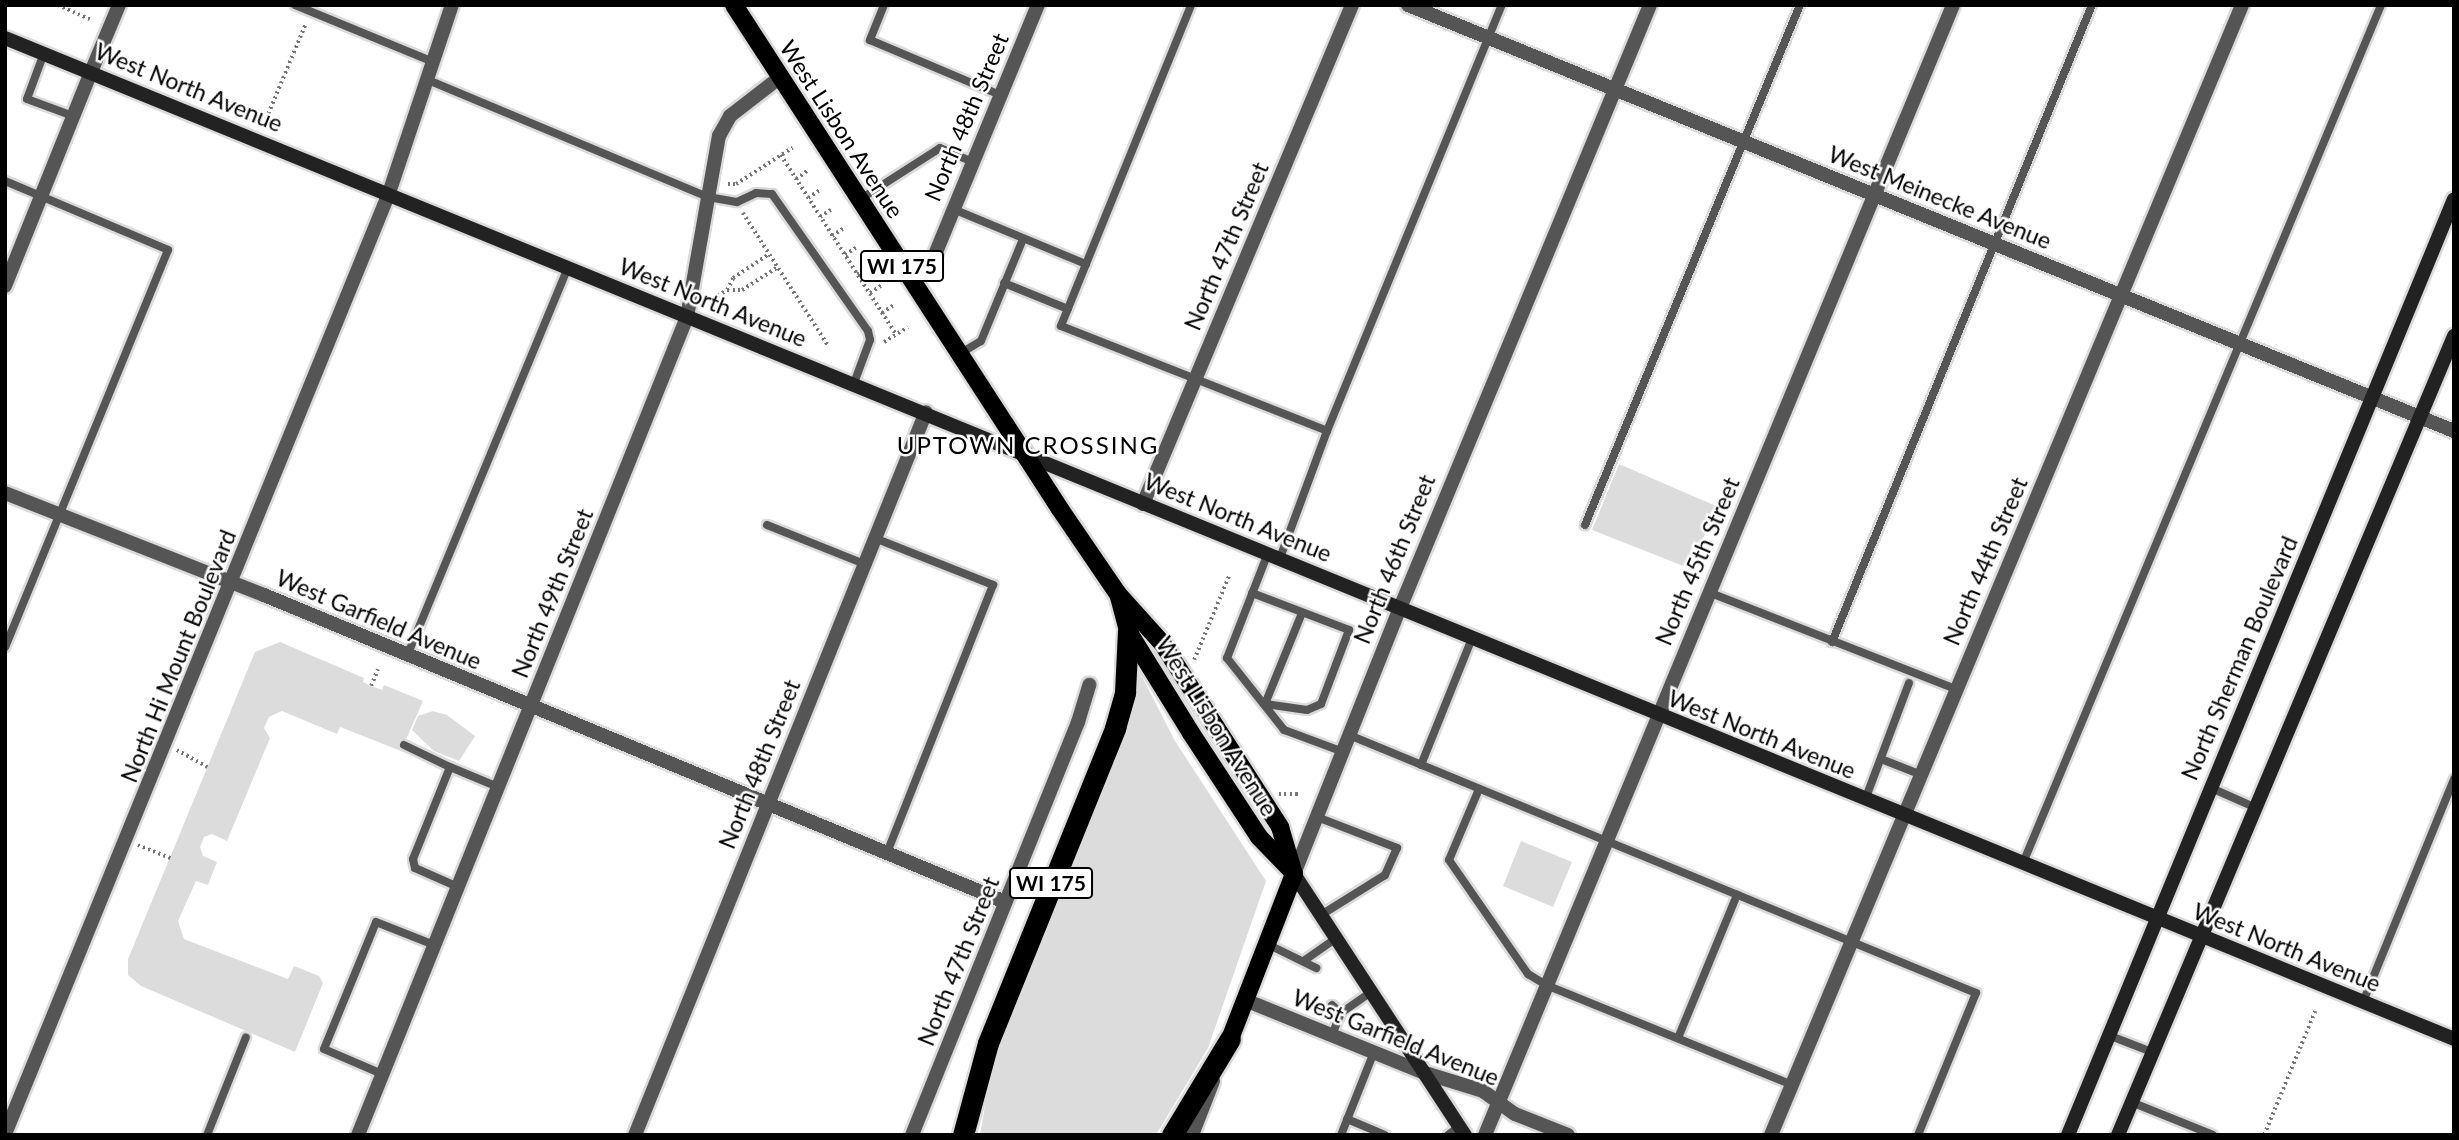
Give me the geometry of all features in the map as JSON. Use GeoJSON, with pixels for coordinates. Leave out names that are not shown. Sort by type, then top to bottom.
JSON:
{"type":"FeatureCollection","features":[{"type":"Feature","properties":{"kind":"highway","name":"WI 175"},"geometry":{"type":"LineString","coordinates":[[963,1135],[988,1043],[1115,728],[1125,692],[1128,631]]}},
{"type":"Feature","properties":{"kind":"highway"},"geometry":{"type":"LineString","coordinates":[[1172,1135],[1230,1039]]}},
{"type":"Feature","properties":{"kind":"main road","name":"West Lisbon Avenue"},"geometry":{"type":"LineString","coordinates":[[734,5],[1024,455],[1118,594],[1162,643],[1280,827],[1294,874]]}},
{"type":"Feature","properties":{"kind":"main road","name":"West North Avenue"},"geometry":{"type":"LineString","coordinates":[[5,38],[926,412],[1657,716],[2454,1038]]}},
{"type":"Feature","properties":{"kind":"main road","name":"North Sherman Boulevard"},"geometry":{"type":"LineString","coordinates":[[2068,1135],[2209,787],[2454,199]]}},
{"type":"Feature","properties":{"kind":"main road"},"geometry":{"type":"LineString","coordinates":[[2118,1135],[2199,936],[2454,336]]}},
{"type":"Feature","properties":{"kind":"main road","name":"West Lisbon Avenue"},"geometry":{"type":"LineString","coordinates":[[1118,594],[1128,631],[1259,837],[1294,874],[1372,991],[1425,1073],[1458,1132]]}},
{"type":"Feature","properties":{"kind":"main road","name":"North 46th Street"},"geometry":{"type":"LineString","coordinates":[[1230,1039],[1294,874]]}},
{"type":"Feature","properties":{"kind":"street"},"geometry":{"type":"LineString","coordinates":[[5,286],[119,5]]}},
{"type":"Feature","properties":{"kind":"street","name":"North Hi Mount Boulevard"},"geometry":{"type":"LineString","coordinates":[[5,1134],[389,193],[452,5]]}},
{"type":"Feature","properties":{"kind":"street","name":"North 48th Street"},"geometry":{"type":"LineString","coordinates":[[908,276],[934,257],[1038,5]]}},
{"type":"Feature","properties":{"kind":"street","name":"North 47th Street"},"geometry":{"type":"LineString","coordinates":[[1143,503],[1352,5]]}},
{"type":"Feature","properties":{"kind":"street","name":"West Meinecke Avenue"},"geometry":{"type":"LineString","coordinates":[[1408,5],[2454,431]]}},
{"type":"Feature","properties":{"kind":"street","name":"North 46th Street"},"geometry":{"type":"LineString","coordinates":[[1294,874],[1400,608],[1650,5]]}},
{"type":"Feature","properties":{"kind":"street","name":"North 45th Street"},"geometry":{"type":"LineString","coordinates":[[1485,1135],[1953,5]]}},
{"type":"Feature","properties":{"kind":"street","name":"North 44th Street"},"geometry":{"type":"LineString","coordinates":[[1771,1135],[1919,774],[2242,5]]}},
{"type":"Feature","properties":{"kind":"street","name":"North 49th Street"},"geometry":{"type":"LineString","coordinates":[[358,1135],[687,317],[719,136],[730,116],[779,78]]}},
{"type":"Feature","properties":{"kind":"street","name":"North 48th Street"},"geometry":{"type":"LineString","coordinates":[[635,1135],[766,804],[867,565],[926,412]]}},
{"type":"Feature","properties":{"kind":"street","name":"West Garfield Avenue"},"geometry":{"type":"LineString","coordinates":[[5,493],[232,583],[1005,902]]}},
{"type":"Feature","properties":{"kind":"street","name":"North 47th Street"},"geometry":{"type":"LineString","coordinates":[[912,1135],[1089,685]]}},
{"type":"Feature","properties":{"kind":"street","name":"West Garfield Avenue"},"geometry":{"type":"LineString","coordinates":[[1245,1000],[1425,1073],[1457,1080],[1498,1102],[1538,1129],[1568,1135]]}},
{"type":"Feature","properties":{"kind":"street","name":"North 46th Street"},"geometry":{"type":"LineString","coordinates":[[1192,1135],[1230,1039]]}},
{"type":"Feature","properties":{"kind":"lane"},"geometry":{"type":"LineString","coordinates":[[295,5],[433,62]]}},
{"type":"Feature","properties":{"kind":"lane"},"geometry":{"type":"LineString","coordinates":[[884,5],[870,40],[1000,95]]}},
{"type":"Feature","properties":{"kind":"lane"},"geometry":{"type":"LineString","coordinates":[[1192,5],[1061,326],[1326,432]]}},
{"type":"Feature","properties":{"kind":"lane"},"geometry":{"type":"LineString","coordinates":[[1343,752],[1284,730],[1227,658],[1252,593],[1274,555],[1326,432],[1502,5]]}},
{"type":"Feature","properties":{"kind":"lane"},"geometry":{"type":"LineString","coordinates":[[1585,525],[1800,5]]}},
{"type":"Feature","properties":{"kind":"lane"},"geometry":{"type":"LineString","coordinates":[[1832,642],[2092,5]]}},
{"type":"Feature","properties":{"kind":"lane"},"geometry":{"type":"LineString","coordinates":[[2023,863],[2381,5]]}},
{"type":"Feature","properties":{"kind":"lane"},"geometry":{"type":"LineString","coordinates":[[44,54],[27,99],[73,116]]}},
{"type":"Feature","properties":{"kind":"lane"},"geometry":{"type":"LineString","coordinates":[[428,80],[708,197],[737,202],[763,192],[778,200],[867,331],[870,340],[854,383]]}},
{"type":"Feature","properties":{"kind":"lane"},"geometry":{"type":"LineString","coordinates":[[859,200],[940,148],[973,162]]}},
{"type":"Feature","properties":{"kind":"lane"},"geometry":{"type":"LineString","coordinates":[[5,181],[168,250],[5,647]]}},
{"type":"Feature","properties":{"kind":"lane"},"geometry":{"type":"LineString","coordinates":[[953,209],[1086,264]]}},
{"type":"Feature","properties":{"kind":"lane"},"geometry":{"type":"LineString","coordinates":[[958,355],[981,341],[1023,239]]}},
{"type":"Feature","properties":{"kind":"lane"},"geometry":{"type":"LineString","coordinates":[[407,656],[568,268]]}},
{"type":"Feature","properties":{"kind":"lane"},"geometry":{"type":"LineString","coordinates":[[1004,284],[1068,309]]}},
{"type":"Feature","properties":{"kind":"lane"},"geometry":{"type":"LineString","coordinates":[[767,525],[867,565]]}},
{"type":"Feature","properties":{"kind":"lane"},"geometry":{"type":"LineString","coordinates":[[875,545],[993,585],[887,853]]}},
{"type":"Feature","properties":{"kind":"lane"},"geometry":{"type":"LineString","coordinates":[[1708,592],[1956,689]]}},
{"type":"Feature","properties":{"kind":"lane"},"geometry":{"type":"LineString","coordinates":[[1252,593],[1349,630],[1349,638],[1321,704],[1307,710],[1265,704]]}},
{"type":"Feature","properties":{"kind":"lane"},"geometry":{"type":"LineString","coordinates":[[1265,704],[1303,613]]}},
{"type":"Feature","properties":{"kind":"lane"},"geometry":{"type":"LineString","coordinates":[[1421,765],[1472,638]]}},
{"type":"Feature","properties":{"kind":"lane"},"geometry":{"type":"LineString","coordinates":[[1865,800],[1909,682]]}},
{"type":"Feature","properties":{"kind":"lane"},"geometry":{"type":"LineString","coordinates":[[1349,735],[1976,993],[1919,1135]]}},
{"type":"Feature","properties":{"kind":"lane"},"geometry":{"type":"LineString","coordinates":[[404,745],[498,787]]}},
{"type":"Feature","properties":{"kind":"lane"},"geometry":{"type":"LineString","coordinates":[[1881,759],[1919,774]]}},
{"type":"Feature","properties":{"kind":"lane"},"geometry":{"type":"LineString","coordinates":[[450,767],[412,863],[458,887]]}},
{"type":"Feature","properties":{"kind":"lane"},"geometry":{"type":"LineString","coordinates":[[2363,1002],[2454,779]]}},
{"type":"Feature","properties":{"kind":"lane"},"geometry":{"type":"LineString","coordinates":[[2209,787],[2254,807]]}},
{"type":"Feature","properties":{"kind":"lane"},"geometry":{"type":"LineString","coordinates":[[1479,789],[1449,860],[1528,974],[1546,985],[1792,1084]]}},
{"type":"Feature","properties":{"kind":"lane"},"geometry":{"type":"LineString","coordinates":[[1317,817],[1397,848],[1385,875],[1321,915]]}},
{"type":"Feature","properties":{"kind":"lane"},"geometry":{"type":"LineString","coordinates":[[1678,1038],[1737,895]]}},
{"type":"Feature","properties":{"kind":"lane"},"geometry":{"type":"LineString","coordinates":[[382,1074],[324,1049],[376,922],[434,945]]}},
{"type":"Feature","properties":{"kind":"lane"},"geometry":{"type":"LineString","coordinates":[[1305,960],[1336,938]]}},
{"type":"Feature","properties":{"kind":"lane"},"geometry":{"type":"LineString","coordinates":[[1268,944],[1305,960],[1312,970]]}},
{"type":"Feature","properties":{"kind":"lane"},"geometry":{"type":"LineString","coordinates":[[1332,1035],[1342,1013],[1372,991]]}},
{"type":"Feature","properties":{"kind":"lane"},"geometry":{"type":"LineString","coordinates":[[1335,1003],[1342,1013]]}},
{"type":"Feature","properties":{"kind":"lane"},"geometry":{"type":"LineString","coordinates":[[2108,1035],[2152,1052]]}},
{"type":"Feature","properties":{"kind":"lane"},"geometry":{"type":"LineString","coordinates":[[207,1135],[246,1037]]}},
{"type":"Feature","properties":{"kind":"lane"},"geometry":{"type":"LineString","coordinates":[[1341,1135],[1374,1052]]}},
{"type":"Feature","properties":{"kind":"lane"},"geometry":{"type":"LineString","coordinates":[[2131,1102],[2213,1135]]}},
{"type":"Feature","properties":{"kind":"lane"},"geometry":{"type":"LineString","coordinates":[[1347,1119],[1385,1135]]}},
{"type":"Feature","properties":{"kind":"path"},"geometry":{"type":"LineString","coordinates":[[58,5],[90,19]]}},
{"type":"Feature","properties":{"kind":"path"},"geometry":{"type":"LineString","coordinates":[[266,120],[311,12]]}},
{"type":"Feature","properties":{"kind":"path"},"geometry":{"type":"LineString","coordinates":[[728,184],[736,184],[792,148]]}},
{"type":"Feature","properties":{"kind":"path"},"geometry":{"type":"LineString","coordinates":[[781,155],[896,334]]}},
{"type":"Feature","properties":{"kind":"path"},"geometry":{"type":"LineString","coordinates":[[796,179],[807,171]]}},
{"type":"Feature","properties":{"kind":"path"},"geometry":{"type":"LineString","coordinates":[[808,198],[820,190]]}},
{"type":"Feature","properties":{"kind":"path"},"geometry":{"type":"LineString","coordinates":[[820,217],[832,209]]}},
{"type":"Feature","properties":{"kind":"path"},"geometry":{"type":"LineString","coordinates":[[733,214],[743,213],[829,347]]}},
{"type":"Feature","properties":{"kind":"path"},"geometry":{"type":"LineString","coordinates":[[832,236],[844,228]]}},
{"type":"Feature","properties":{"kind":"path"},"geometry":{"type":"LineString","coordinates":[[845,255],[857,247]]}},
{"type":"Feature","properties":{"kind":"path"},"geometry":{"type":"LineString","coordinates":[[713,299],[727,290],[733,278],[769,254]]}},
{"type":"Feature","properties":{"kind":"path"},"geometry":{"type":"LineString","coordinates":[[727,290],[742,290],[778,267]]}},
{"type":"Feature","properties":{"kind":"path"},"geometry":{"type":"LineString","coordinates":[[858,274],[869,267]]}},
{"type":"Feature","properties":{"kind":"path"},"geometry":{"type":"LineString","coordinates":[[870,293],[882,285]]}},
{"type":"Feature","properties":{"kind":"path"},"geometry":{"type":"LineString","coordinates":[[882,313],[894,305]]}},
{"type":"Feature","properties":{"kind":"path"},"geometry":{"type":"LineString","coordinates":[[877,346],[908,327]]}},
{"type":"Feature","properties":{"kind":"path"},"geometry":{"type":"LineString","coordinates":[[1192,665],[1229,576]]}},
{"type":"Feature","properties":{"kind":"path"},"geometry":{"type":"LineString","coordinates":[[372,686],[378,669]]}},
{"type":"Feature","properties":{"kind":"path"},"geometry":{"type":"LineString","coordinates":[[167,742],[208,767]]}},
{"type":"Feature","properties":{"kind":"path"},"geometry":{"type":"LineString","coordinates":[[1274,797],[1300,794]]}},
{"type":"Feature","properties":{"kind":"path"},"geometry":{"type":"LineString","coordinates":[[126,840],[172,858]]}},
{"type":"Feature","properties":{"kind":"path"},"geometry":{"type":"LineString","coordinates":[[2264,1135],[2315,1011]]}},
{"type":"Feature","properties":{"kind":"shaded area"},"geometry":{"type":"Polygon","coordinates":[[[1619,464],[1716,506],[1691,569],[1592,530],[1619,464]]]}},
{"type":"Feature","properties":{"kind":"shaded area"},"geometry":{"type":"Polygon","coordinates":[[[280,642],[364,678],[363,682],[371,686],[382,690],[384,685],[423,701],[401,751],[340,727],[337,734],[282,711],[269,717],[264,728],[270,738],[227,841],[212,834],[204,837],[200,847],[203,856],[217,862],[208,885],[196,881],[178,921],[184,939],[288,979],[294,966],[319,976],[323,983],[295,1052],[141,986],[128,975],[128,959],[255,652],[280,642]]]}},
{"type":"Feature","properties":{"kind":"shaded area"},"geometry":{"type":"Polygon","coordinates":[[[1136,665],[1175,741],[1266,881],[1208,1048],[1156,1135],[980,1135],[989,1082],[1005,1032],[1126,727],[1136,665]]]}},
{"type":"Feature","properties":{"kind":"shaded area"},"geometry":{"type":"Polygon","coordinates":[[[433,711],[447,715],[475,736],[459,761],[434,751],[412,730],[418,716],[433,711]]]}},
{"type":"Feature","properties":{"kind":"shaded area"},"geometry":{"type":"Polygon","coordinates":[[[1521,841],[1572,862],[1553,907],[1503,886],[1521,841]]]}},
{"type":"Feature","properties":{"kind":"district","name":"UPTOWN CROSSING"},"geometry":{"type":"Point","coordinates":[1028,445]}}]}
